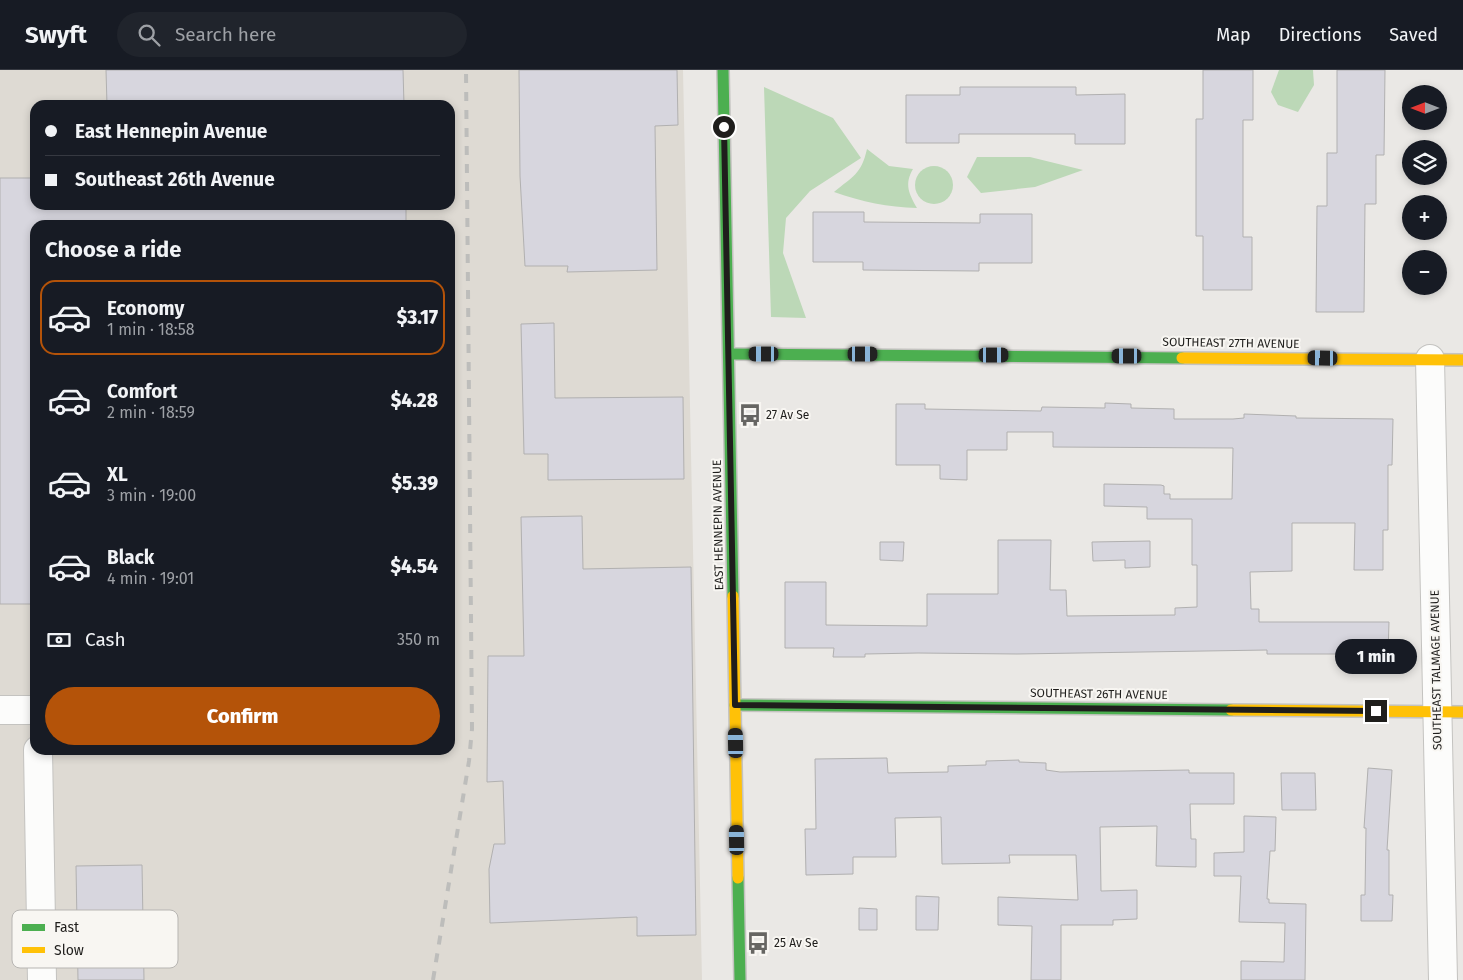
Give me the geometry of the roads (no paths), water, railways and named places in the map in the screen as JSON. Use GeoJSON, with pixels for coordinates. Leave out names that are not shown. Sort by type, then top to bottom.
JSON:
{"type":"FeatureCollection","features":[{"type":"Feature","properties":{"kind":"street","name":"EAST HENNEPIN AVENUE"},"geometry":{"type":"LineString","coordinates":[[723,70],[740,980]]}},
{"type":"Feature","properties":{"kind":"street","name":"SOUTHEAST 27TH AVENUE"},"geometry":{"type":"LineString","coordinates":[[729,354],[1463,360]]}},
{"type":"Feature","properties":{"kind":"street","name":"SOUTHEAST TALMAGE AVENUE"},"geometry":{"type":"LineString","coordinates":[[1430,360],[1450,712],[1443,980]]}},
{"type":"Feature","properties":{"kind":"street","name":"SOUTHEAST 26TH AVENUE"},"geometry":{"type":"LineString","coordinates":[[735,705],[1450,712]]}},
{"type":"Feature","properties":{"kind":"street"},"geometry":{"type":"LineString","coordinates":[[0,710],[30,710]]}},
{"type":"Feature","properties":{"kind":"street"},"geometry":{"type":"LineString","coordinates":[[38,755],[41,910]]}},
{"type":"Feature","properties":{"kind":"railway"},"geometry":{"type":"LineString","coordinates":[[433,980],[469,761],[472,729],[466,70]]}},
{"type":"Feature","properties":{"kind":"place","name":"27 Av Se"},"geometry":{"type":"Point","coordinates":[750,415]}},
{"type":"Feature","properties":{"kind":"place","name":"25 Av Se"},"geometry":{"type":"Point","coordinates":[758,943]}}]}
